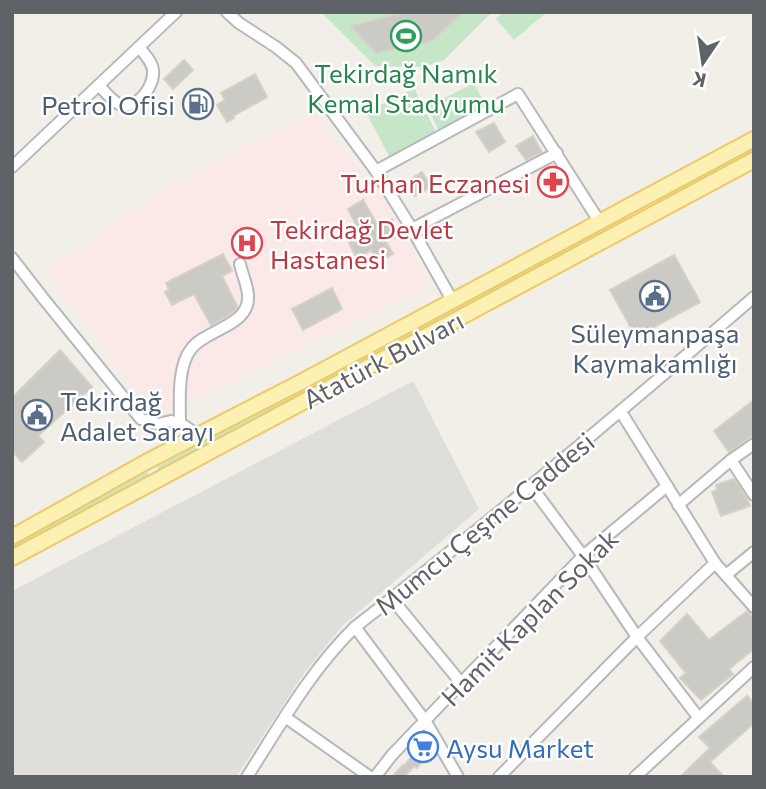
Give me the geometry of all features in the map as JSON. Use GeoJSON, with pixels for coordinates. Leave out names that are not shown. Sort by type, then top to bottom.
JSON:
{"type":"FeatureCollection","features":[{"type":"Feature","properties":{"kind":"main road","name":"Atatürk Bulvarı"},"geometry":{"type":"LineString","coordinates":[[12,537],[146,462],[754,139]]}},
{"type":"Feature","properties":{"kind":"main road","name":"Atatürk Bulvarı"},"geometry":{"type":"LineString","coordinates":[[12,558],[754,160]]}},
{"type":"Feature","properties":{"kind":"street"},"geometry":{"type":"LineString","coordinates":[[12,167],[176,12]]}},
{"type":"Feature","properties":{"kind":"street"},"geometry":{"type":"LineString","coordinates":[[227,12],[296,63],[376,170],[452,300]]}},
{"type":"Feature","properties":{"kind":"street"},"geometry":{"type":"LineString","coordinates":[[99,85],[113,100],[122,105],[131,105],[139,100],[149,89],[153,68],[139,47]]}},
{"type":"Feature","properties":{"kind":"street"},"geometry":{"type":"LineString","coordinates":[[376,170],[518,94],[599,221]]}},
{"type":"Feature","properties":{"kind":"street"},"geometry":{"type":"LineString","coordinates":[[412,229],[557,153]]}},
{"type":"Feature","properties":{"kind":"street"},"geometry":{"type":"LineString","coordinates":[[12,258],[141,419],[158,424],[172,421],[180,423],[198,435]]}},
{"type":"Feature","properties":{"kind":"street"},"geometry":{"type":"LineString","coordinates":[[180,423],[184,362],[192,348],[236,320],[246,309],[248,296],[240,264]]}},
{"type":"Feature","properties":{"kind":"street","name":"Mumcu Çeşme Caddesi"},"geometry":{"type":"LineString","coordinates":[[247,777],[321,665],[355,627],[621,412],[754,297]]}},
{"type":"Feature","properties":{"kind":"street"},"geometry":{"type":"LineString","coordinates":[[621,412],[715,563],[754,607]]}},
{"type":"Feature","properties":{"kind":"street"},"geometry":{"type":"LineString","coordinates":[[678,505],[754,444]]}},
{"type":"Feature","properties":{"kind":"street"},"geometry":{"type":"LineString","coordinates":[[731,460],[754,495]]}},
{"type":"Feature","properties":{"kind":"street"},"geometry":{"type":"LineString","coordinates":[[531,486],[583,556],[637,637],[698,718]]}},
{"type":"Feature","properties":{"kind":"street","name":"Hamit Kaplan Sokak"},"geometry":{"type":"LineString","coordinates":[[372,777],[583,556],[667,486]]}},
{"type":"Feature","properties":{"kind":"street"},"geometry":{"type":"LineString","coordinates":[[726,575],[754,552]]}},
{"type":"Feature","properties":{"kind":"street"},"geometry":{"type":"LineString","coordinates":[[499,777],[637,637],[715,563]]}},
{"type":"Feature","properties":{"kind":"street"},"geometry":{"type":"LineString","coordinates":[[392,598],[462,684]]}},
{"type":"Feature","properties":{"kind":"street"},"geometry":{"type":"LineString","coordinates":[[355,627],[426,722],[458,777]]}},
{"type":"Feature","properties":{"kind":"street"},"geometry":{"type":"LineString","coordinates":[[635,777],[754,667]]}},
{"type":"Feature","properties":{"kind":"street"},"geometry":{"type":"LineString","coordinates":[[285,717],[372,777]]}},
{"type":"Feature","properties":{"kind":"shaded area","name":"Tekirdağ Devlet Hastanesi"},"geometry":{"type":"Polygon","coordinates":[[[316,113],[396,216],[429,286],[157,418],[45,271],[166,188],[238,149],[316,113]]]}},
{"type":"Feature","properties":{"kind":"shaded area"},"geometry":{"type":"Polygon","coordinates":[[[413,381],[479,509],[342,626],[302,676],[236,777],[12,777],[12,591],[413,381]]]}},
{"type":"Feature","properties":{"kind":"green space","name":"Tekirdağ Namık Kemal Stadyumu"},"geometry":{"type":"Polygon","coordinates":[[[321,12],[492,12],[444,60],[424,67],[375,66],[321,12]]]}},
{"type":"Feature","properties":{"kind":"green space"},"geometry":{"type":"Polygon","coordinates":[[[504,12],[547,12],[514,40],[496,19],[504,12]]]}},
{"type":"Feature","properties":{"kind":"green space"},"geometry":{"type":"Polygon","coordinates":[[[474,83],[487,109],[440,133],[427,107],[474,83]]]}},
{"type":"Feature","properties":{"kind":"green space"},"geometry":{"type":"Polygon","coordinates":[[[414,88],[438,136],[391,160],[366,112],[414,88]]]}},
{"type":"Feature","properties":{"kind":"green space"},"geometry":{"type":"Polygon","coordinates":[[[754,145],[754,153],[660,203],[657,198],[754,145]]]}},
{"type":"Feature","properties":{"kind":"green space"},"geometry":{"type":"Polygon","coordinates":[[[625,215],[628,220],[401,341],[397,335],[625,215]]]}},
{"type":"Feature","properties":{"kind":"green space"},"geometry":{"type":"Polygon","coordinates":[[[387,343],[391,347],[159,472],[157,467],[387,343]]]}},
{"type":"Feature","properties":{"kind":"green space"},"geometry":{"type":"Polygon","coordinates":[[[147,472],[151,477],[12,553],[12,545],[147,472]]]}},
{"type":"Feature","properties":{"kind":"building"},"geometry":{"type":"Polygon","coordinates":[[[407,12],[462,12],[432,41],[376,53],[351,26],[407,12]]]}},
{"type":"Feature","properties":{"kind":"building"},"geometry":{"type":"Polygon","coordinates":[[[184,60],[193,70],[173,89],[164,79],[184,60]]]}},
{"type":"Feature","properties":{"kind":"building"},"geometry":{"type":"Polygon","coordinates":[[[255,74],[267,97],[227,122],[217,105],[225,100],[221,93],[255,74]]]}},
{"type":"Feature","properties":{"kind":"building"},"geometry":{"type":"Polygon","coordinates":[[[494,123],[505,142],[489,152],[476,132],[494,123]]]}},
{"type":"Feature","properties":{"kind":"building"},"geometry":{"type":"Polygon","coordinates":[[[533,136],[542,152],[526,160],[516,146],[533,136]]]}},
{"type":"Feature","properties":{"kind":"building"},"geometry":{"type":"Polygon","coordinates":[[[422,172],[431,187],[415,196],[405,183],[422,172]]]}},
{"type":"Feature","properties":{"kind":"building"},"geometry":{"type":"Polygon","coordinates":[[[363,200],[378,226],[392,219],[400,235],[386,242],[393,254],[377,263],[371,250],[357,259],[349,243],[362,236],[348,209],[363,200]]]}},
{"type":"Feature","properties":{"kind":"building"},"geometry":{"type":"Polygon","coordinates":[[[223,254],[232,271],[222,276],[236,309],[211,325],[194,294],[172,305],[165,292],[169,290],[166,283],[223,254]]]}},
{"type":"Feature","properties":{"kind":"building","name":"Süleymanpaşa Kaymakamlığı"},"geometry":{"type":"Polygon","coordinates":[[[674,255],[700,302],[636,337],[610,290],[674,255]]]}},
{"type":"Feature","properties":{"kind":"building"},"geometry":{"type":"Polygon","coordinates":[[[332,288],[342,309],[303,330],[292,309],[332,288]]]}},
{"type":"Feature","properties":{"kind":"building","name":"Tekirdağ Adalet Sarayı"},"geometry":{"type":"Polygon","coordinates":[[[60,350],[92,387],[38,436],[44,442],[22,462],[12,451],[12,398],[60,350]]]}},
{"type":"Feature","properties":{"kind":"building"},"geometry":{"type":"Polygon","coordinates":[[[754,400],[754,434],[729,452],[714,431],[754,400]]]}},
{"type":"Feature","properties":{"kind":"building"},"geometry":{"type":"Polygon","coordinates":[[[734,479],[750,506],[721,516],[712,492],[717,490],[716,485],[734,479]]]}},
{"type":"Feature","properties":{"kind":"building"},"geometry":{"type":"Polygon","coordinates":[[[747,611],[754,619],[754,649],[729,669],[733,674],[701,700],[680,678],[686,673],[660,641],[687,614],[709,640],[747,611]]]}},
{"type":"Feature","properties":{"kind":"building"},"geometry":{"type":"Polygon","coordinates":[[[747,696],[754,704],[754,723],[710,762],[724,777],[680,777],[710,748],[699,737],[747,696]]]}},
{"type":"Feature","properties":{"kind":"building"},"geometry":{"type":"Polygon","coordinates":[[[422,744],[430,751],[417,768],[414,766],[404,777],[392,777],[404,766],[422,744]]]}},
{"type":"Feature","properties":{"kind":"place","name":"Tekirdağ Namık Kemal Stadyumu"},"geometry":{"type":"Point","coordinates":[406,36]}},
{"type":"Feature","properties":{"kind":"place","name":"Petrol Ofisi"},"geometry":{"type":"Point","coordinates":[198,104]}},
{"type":"Feature","properties":{"kind":"place","name":"Turhan Eczanesi"},"geometry":{"type":"Point","coordinates":[553,182]}},
{"type":"Feature","properties":{"kind":"place","name":"Tekirdağ Devlet Hastanesi"},"geometry":{"type":"Point","coordinates":[247,243]}},
{"type":"Feature","properties":{"kind":"place","name":"Süleymanpaşa Kaymakamlığı"},"geometry":{"type":"Point","coordinates":[655,296]}},
{"type":"Feature","properties":{"kind":"place","name":"Tekirdağ Adalet Sarayı"},"geometry":{"type":"Point","coordinates":[37,415]}},
{"type":"Feature","properties":{"kind":"place","name":"Aysu Market"},"geometry":{"type":"Point","coordinates":[423,747]}}]}
